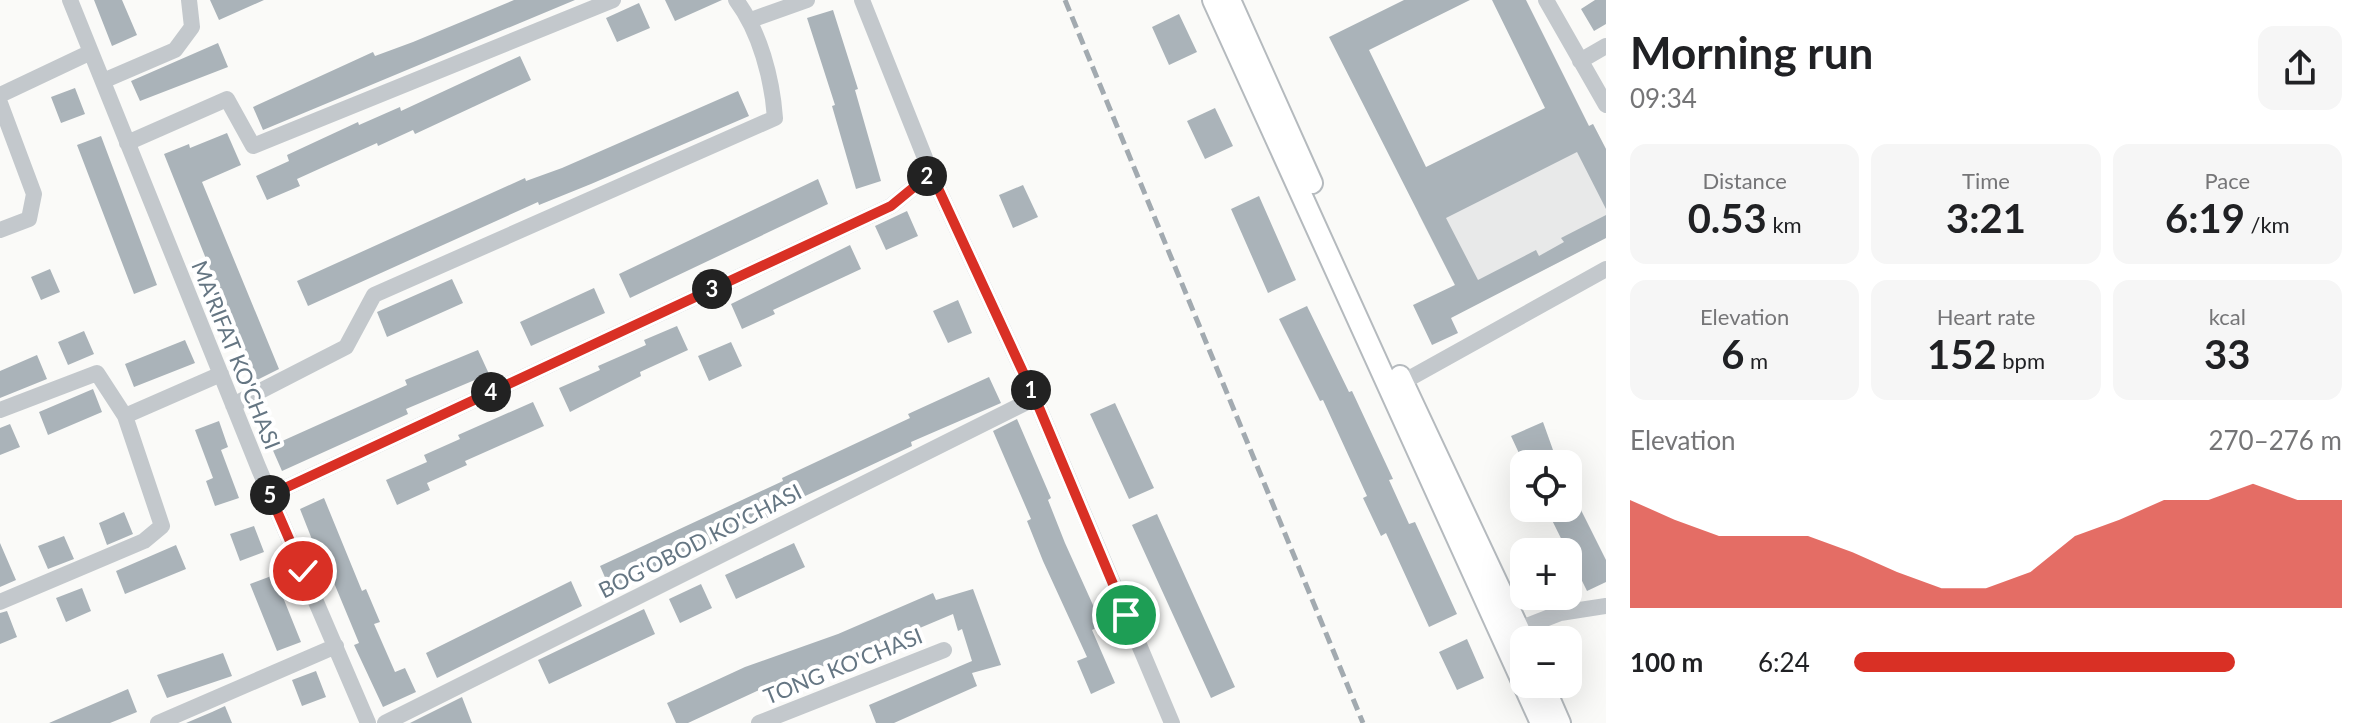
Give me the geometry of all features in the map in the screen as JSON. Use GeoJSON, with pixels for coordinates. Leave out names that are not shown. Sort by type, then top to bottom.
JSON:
{"type":"FeatureCollection","features":[{"type":"Feature","properties":{"kind":"main road"},"geometry":{"type":"LineString","coordinates":[[1213,0],[1541,723]]}},
{"type":"Feature","properties":{"kind":"main road"},"geometry":{"type":"LineString","coordinates":[[1230,0],[1517,626]]}},
{"type":"Feature","properties":{"kind":"main road"},"geometry":{"type":"LineString","coordinates":[[1549,698],[1560,723]]}},
{"type":"Feature","properties":{"kind":"street","name":"MA'RIFAT KO'CHASI"},"geometry":{"type":"LineString","coordinates":[[70,0],[270,495],[368,723]]}},
{"type":"Feature","properties":{"kind":"street"},"geometry":{"type":"LineString","coordinates":[[103,81],[175,50],[192,27],[189,0]]}},
{"type":"Feature","properties":{"kind":"street"},"geometry":{"type":"LineString","coordinates":[[127,143],[227,99],[253,146],[613,0]]}},
{"type":"Feature","properties":{"kind":"street"},"geometry":{"type":"LineString","coordinates":[[233,405],[346,347],[374,295],[775,118],[774,97],[751,20],[736,0]]}},
{"type":"Feature","properties":{"kind":"street"},"geometry":{"type":"LineString","coordinates":[[751,20],[807,0]]}},
{"type":"Feature","properties":{"kind":"street"},"geometry":{"type":"LineString","coordinates":[[862,0],[931,173],[1035,398],[1172,723]]}},
{"type":"Feature","properties":{"kind":"street"},"geometry":{"type":"LineString","coordinates":[[1546,0],[1606,105]]}},
{"type":"Feature","properties":{"kind":"street"},"geometry":{"type":"LineString","coordinates":[[1580,61],[1606,46]]}},
{"type":"Feature","properties":{"kind":"street"},"geometry":{"type":"LineString","coordinates":[[0,95],[91,52]]}},
{"type":"Feature","properties":{"kind":"street"},"geometry":{"type":"LineString","coordinates":[[0,103],[34,194],[29,219],[0,230]]}},
{"type":"Feature","properties":{"kind":"street"},"geometry":{"type":"LineString","coordinates":[[270,495],[891,206],[931,173]]}},
{"type":"Feature","properties":{"kind":"street"},"geometry":{"type":"LineString","coordinates":[[1403,382],[1606,269]]}},
{"type":"Feature","properties":{"kind":"street"},"geometry":{"type":"LineString","coordinates":[[0,410],[97,373],[125,416],[162,526],[144,541],[0,602]]}},
{"type":"Feature","properties":{"kind":"street"},"geometry":{"type":"LineString","coordinates":[[125,416],[221,374]]}},
{"type":"Feature","properties":{"kind":"street","name":"BOG'OBOD KO'CHASI"},"geometry":{"type":"LineString","coordinates":[[385,723],[1035,398]]}},
{"type":"Feature","properties":{"kind":"street"},"geometry":{"type":"LineString","coordinates":[[1536,626],[1560,613],[1606,606]]}},
{"type":"Feature","properties":{"kind":"street"},"geometry":{"type":"LineString","coordinates":[[158,723],[336,646]]}},
{"type":"Feature","properties":{"kind":"street","name":"TONG KO'CHASI"},"geometry":{"type":"LineString","coordinates":[[759,723],[944,650]]}},
{"type":"Feature","properties":{"kind":"shaded area"},"geometry":{"type":"Polygon","coordinates":[[[1593,124],[1606,149],[1606,238],[1467,309],[1418,213],[1593,124]]]}},
{"type":"Feature","properties":{"kind":"building"},"geometry":{"type":"Polygon","coordinates":[[[94,0],[122,0],[137,35],[112,46],[94,0]]]}},
{"type":"Feature","properties":{"kind":"building"},"geometry":{"type":"Polygon","coordinates":[[[210,0],[264,0],[219,20],[210,0]]]}},
{"type":"Feature","properties":{"kind":"building"},"geometry":{"type":"Polygon","coordinates":[[[514,0],[575,0],[263,130],[253,107],[373,52],[375,56],[413,42],[514,0]]]}},
{"type":"Feature","properties":{"kind":"building"},"geometry":{"type":"Polygon","coordinates":[[[665,0],[722,0],[675,21],[665,0]]]}},
{"type":"Feature","properties":{"kind":"building"},"geometry":{"type":"Polygon","coordinates":[[[1404,0],[1470,0],[1369,50],[1426,167],[1545,108],[1492,0],[1526,0],[1589,126],[1593,124],[1606,149],[1606,209],[1577,152],[1446,218],[1478,280],[1536,250],[1539,256],[1564,242],[1561,238],[1606,215],[1606,238],[1451,318],[1458,333],[1432,345],[1413,305],[1455,285],[1329,37],[1404,0]]]}},
{"type":"Feature","properties":{"kind":"building"},"geometry":{"type":"Polygon","coordinates":[[[1595,0],[1606,0],[1606,24],[1594,31],[1581,9],[1595,0]]]}},
{"type":"Feature","properties":{"kind":"building"},"geometry":{"type":"Polygon","coordinates":[[[639,3],[650,28],[617,42],[606,18],[639,3]]]}},
{"type":"Feature","properties":{"kind":"building"},"geometry":{"type":"Polygon","coordinates":[[[833,10],[858,89],[855,90],[881,181],[856,189],[832,106],[835,105],[807,18],[833,10]]]}},
{"type":"Feature","properties":{"kind":"building"},"geometry":{"type":"Polygon","coordinates":[[[1179,14],[1197,52],[1169,65],[1152,27],[1179,14]]]}},
{"type":"Feature","properties":{"kind":"building"},"geometry":{"type":"Polygon","coordinates":[[[218,43],[228,67],[140,101],[131,81],[218,43]]]}},
{"type":"Feature","properties":{"kind":"building"},"geometry":{"type":"Polygon","coordinates":[[[520,56],[531,80],[415,134],[413,130],[378,146],[377,143],[297,179],[300,186],[267,200],[256,176],[289,161],[287,155],[358,122],[359,125],[400,107],[401,111],[520,56]]]}},
{"type":"Feature","properties":{"kind":"building"},"geometry":{"type":"Polygon","coordinates":[[[75,88],[85,114],[61,123],[51,97],[75,88]]]}},
{"type":"Feature","properties":{"kind":"building"},"geometry":{"type":"Polygon","coordinates":[[[738,91],[749,116],[591,184],[539,205],[538,202],[308,306],[297,281],[525,178],[526,181],[562,168],[738,91]]]}},
{"type":"Feature","properties":{"kind":"building"},"geometry":{"type":"Polygon","coordinates":[[[1215,108],[1233,146],[1205,159],[1187,121],[1215,108]]]}},
{"type":"Feature","properties":{"kind":"building"},"geometry":{"type":"Polygon","coordinates":[[[227,133],[241,165],[202,182],[279,369],[255,381],[164,154],[189,144],[190,148],[227,133]]]}},
{"type":"Feature","properties":{"kind":"building"},"geometry":{"type":"Polygon","coordinates":[[[101,136],[157,285],[134,294],[77,145],[101,136]]]}},
{"type":"Feature","properties":{"kind":"building"},"geometry":{"type":"Polygon","coordinates":[[[818,179],[828,204],[630,298],[619,274],[818,179]]]}},
{"type":"Feature","properties":{"kind":"building"},"geometry":{"type":"Polygon","coordinates":[[[1023,185],[1038,217],[1013,228],[999,195],[1023,185]]]}},
{"type":"Feature","properties":{"kind":"building"},"geometry":{"type":"Polygon","coordinates":[[[1259,196],[1296,280],[1268,293],[1231,209],[1259,196]]]}},
{"type":"Feature","properties":{"kind":"building"},"geometry":{"type":"Polygon","coordinates":[[[907,211],[918,236],[886,250],[875,226],[907,211]]]}},
{"type":"Feature","properties":{"kind":"building"},"geometry":{"type":"Polygon","coordinates":[[[850,245],[861,269],[773,310],[775,314],[742,329],[731,304],[850,245]]]}},
{"type":"Feature","properties":{"kind":"building"},"geometry":{"type":"Polygon","coordinates":[[[50,269],[60,292],[41,300],[31,277],[50,269]]]}},
{"type":"Feature","properties":{"kind":"building"},"geometry":{"type":"Polygon","coordinates":[[[452,279],[463,303],[387,337],[377,312],[452,279]]]}},
{"type":"Feature","properties":{"kind":"building"},"geometry":{"type":"Polygon","coordinates":[[[594,288],[605,313],[531,346],[520,322],[594,288]]]}},
{"type":"Feature","properties":{"kind":"building"},"geometry":{"type":"Polygon","coordinates":[[[958,300],[972,333],[948,343],[933,311],[958,300]]]}},
{"type":"Feature","properties":{"kind":"building"},"geometry":{"type":"Polygon","coordinates":[[[1307,306],[1349,392],[1352,391],[1393,479],[1389,480],[1409,524],[1415,522],[1457,614],[1429,627],[1386,533],[1381,536],[1363,498],[1367,496],[1323,400],[1320,401],[1279,319],[1307,306]]]}},
{"type":"Feature","properties":{"kind":"building"},"geometry":{"type":"Polygon","coordinates":[[[677,326],[688,350],[640,372],[641,376],[570,412],[559,388],[600,370],[598,366],[646,345],[644,340],[677,326]]]}},
{"type":"Feature","properties":{"kind":"building"},"geometry":{"type":"Polygon","coordinates":[[[84,331],[94,354],[68,365],[58,342],[84,331]]]}},
{"type":"Feature","properties":{"kind":"building"},"geometry":{"type":"Polygon","coordinates":[[[185,340],[195,363],[134,387],[125,364],[185,340]]]}},
{"type":"Feature","properties":{"kind":"building"},"geometry":{"type":"Polygon","coordinates":[[[731,342],[742,366],[709,381],[698,356],[731,342]]]}},
{"type":"Feature","properties":{"kind":"building"},"geometry":{"type":"Polygon","coordinates":[[[478,350],[489,374],[406,409],[408,414],[282,471],[271,446],[407,385],[405,380],[478,350]]]}},
{"type":"Feature","properties":{"kind":"building"},"geometry":{"type":"Polygon","coordinates":[[[37,355],[47,379],[0,398],[0,371],[37,355]]]}},
{"type":"Feature","properties":{"kind":"building"},"geometry":{"type":"Polygon","coordinates":[[[989,377],[1001,403],[911,442],[912,446],[611,591],[600,566],[783,481],[782,478],[910,418],[908,414],[989,377]]]}},
{"type":"Feature","properties":{"kind":"building"},"geometry":{"type":"Polygon","coordinates":[[[93,389],[102,412],[48,435],[39,412],[93,389]]]}},
{"type":"Feature","properties":{"kind":"building"},"geometry":{"type":"Polygon","coordinates":[[[533,402],[544,426],[465,461],[467,465],[427,483],[430,490],[397,505],[386,480],[427,462],[424,455],[460,439],[458,435],[533,402]]]}},
{"type":"Feature","properties":{"kind":"building"},"geometry":{"type":"Polygon","coordinates":[[[1115,403],[1154,488],[1129,499],[1090,414],[1115,403]]]}},
{"type":"Feature","properties":{"kind":"building"},"geometry":{"type":"Polygon","coordinates":[[[1017,419],[1051,498],[1048,500],[1065,543],[1102,625],[1092,630],[1115,683],[1091,694],[1077,661],[1087,657],[1043,561],[1027,521],[1031,519],[993,431],[1017,419]]]}},
{"type":"Feature","properties":{"kind":"building"},"geometry":{"type":"Polygon","coordinates":[[[219,421],[228,447],[221,450],[239,498],[215,506],[206,481],[213,478],[195,430],[219,421]]]}},
{"type":"Feature","properties":{"kind":"building"},"geometry":{"type":"Polygon","coordinates":[[[1543,422],[1553,450],[1518,450],[1511,436],[1543,422]]]}},
{"type":"Feature","properties":{"kind":"building"},"geometry":{"type":"Polygon","coordinates":[[[10,424],[20,447],[0,455],[0,428],[10,424]]]}},
{"type":"Feature","properties":{"kind":"building"},"geometry":{"type":"Polygon","coordinates":[[[324,498],[362,591],[366,589],[380,622],[374,624],[395,672],[405,668],[416,692],[383,707],[354,645],[359,643],[332,578],[328,580],[300,509],[324,498]]]}},
{"type":"Feature","properties":{"kind":"building"},"geometry":{"type":"Polygon","coordinates":[[[124,512],[133,534],[107,545],[99,523],[124,512]]]}},
{"type":"Feature","properties":{"kind":"building"},"geometry":{"type":"Polygon","coordinates":[[[1582,512],[1606,560],[1606,582],[1587,591],[1582,581],[1582,538],[1561,538],[1553,522],[1582,522],[1582,512]]]}},
{"type":"Feature","properties":{"kind":"building"},"geometry":{"type":"Polygon","coordinates":[[[1157,514],[1235,687],[1211,698],[1132,525],[1157,514]]]}},
{"type":"Feature","properties":{"kind":"building"},"geometry":{"type":"Polygon","coordinates":[[[254,526],[264,552],[240,561],[230,534],[254,526]]]}},
{"type":"Feature","properties":{"kind":"building"},"geometry":{"type":"Polygon","coordinates":[[[64,536],[74,559],[48,569],[38,546],[64,536]]]}},
{"type":"Feature","properties":{"kind":"building"},"geometry":{"type":"Polygon","coordinates":[[[0,543],[16,580],[0,587],[0,543]]]}},
{"type":"Feature","properties":{"kind":"building"},"geometry":{"type":"Polygon","coordinates":[[[794,543],[805,567],[736,599],[725,575],[794,543]]]}},
{"type":"Feature","properties":{"kind":"building"},"geometry":{"type":"Polygon","coordinates":[[[176,545],[186,569],[125,594],[116,571],[176,545]]]}},
{"type":"Feature","properties":{"kind":"building"},"geometry":{"type":"Polygon","coordinates":[[[274,575],[301,642],[277,651],[250,584],[274,575]]]}},
{"type":"Feature","properties":{"kind":"building"},"geometry":{"type":"Polygon","coordinates":[[[571,581],[582,606],[437,678],[426,653],[571,581]]]}},
{"type":"Feature","properties":{"kind":"building"},"geometry":{"type":"Polygon","coordinates":[[[701,584],[712,608],[680,623],[669,599],[701,584]]]}},
{"type":"Feature","properties":{"kind":"building"},"geometry":{"type":"Polygon","coordinates":[[[82,588],[91,611],[66,622],[56,598],[82,588]]]}},
{"type":"Feature","properties":{"kind":"building"},"geometry":{"type":"Polygon","coordinates":[[[973,589],[1001,665],[972,673],[977,686],[894,723],[876,723],[869,705],[972,661],[962,629],[958,631],[953,614],[858,654],[770,685],[688,723],[676,723],[667,703],[745,667],[838,634],[933,593],[936,600],[973,589]]]}},
{"type":"Feature","properties":{"kind":"building"},"geometry":{"type":"Polygon","coordinates":[[[644,609],[655,634],[549,684],[538,660],[644,609]]]}},
{"type":"Feature","properties":{"kind":"building"},"geometry":{"type":"Polygon","coordinates":[[[7,611],[17,637],[0,644],[0,613],[7,611]]]}},
{"type":"Feature","properties":{"kind":"building"},"geometry":{"type":"Polygon","coordinates":[[[1467,639],[1484,678],[1457,690],[1439,652],[1467,639]]]}},
{"type":"Feature","properties":{"kind":"building"},"geometry":{"type":"Polygon","coordinates":[[[223,653],[232,676],[167,698],[157,675],[223,653]]]}},
{"type":"Feature","properties":{"kind":"building"},"geometry":{"type":"Polygon","coordinates":[[[316,671],[326,697],[302,706],[292,680],[316,671]]]}},
{"type":"Feature","properties":{"kind":"building"},"geometry":{"type":"Polygon","coordinates":[[[128,689],[137,712],[110,723],[49,723],[128,689]]]}},
{"type":"Feature","properties":{"kind":"building"},"geometry":{"type":"Polygon","coordinates":[[[462,697],[472,723],[410,723],[462,697]]]}},
{"type":"Feature","properties":{"kind":"building"},"geometry":{"type":"Polygon","coordinates":[[[225,706],[232,723],[186,723],[212,712],[225,706]]]}},
{"type":"Feature","properties":{"kind":"railway"},"geometry":{"type":"LineString","coordinates":[[1065,0],[1363,723]]}},
{"type":"Feature","properties":{"kind":"route"},"geometry":{"type":"LineString","coordinates":[[303,571],[270,495],[891,206],[931,173],[1035,398],[1126,615]]}}]}
